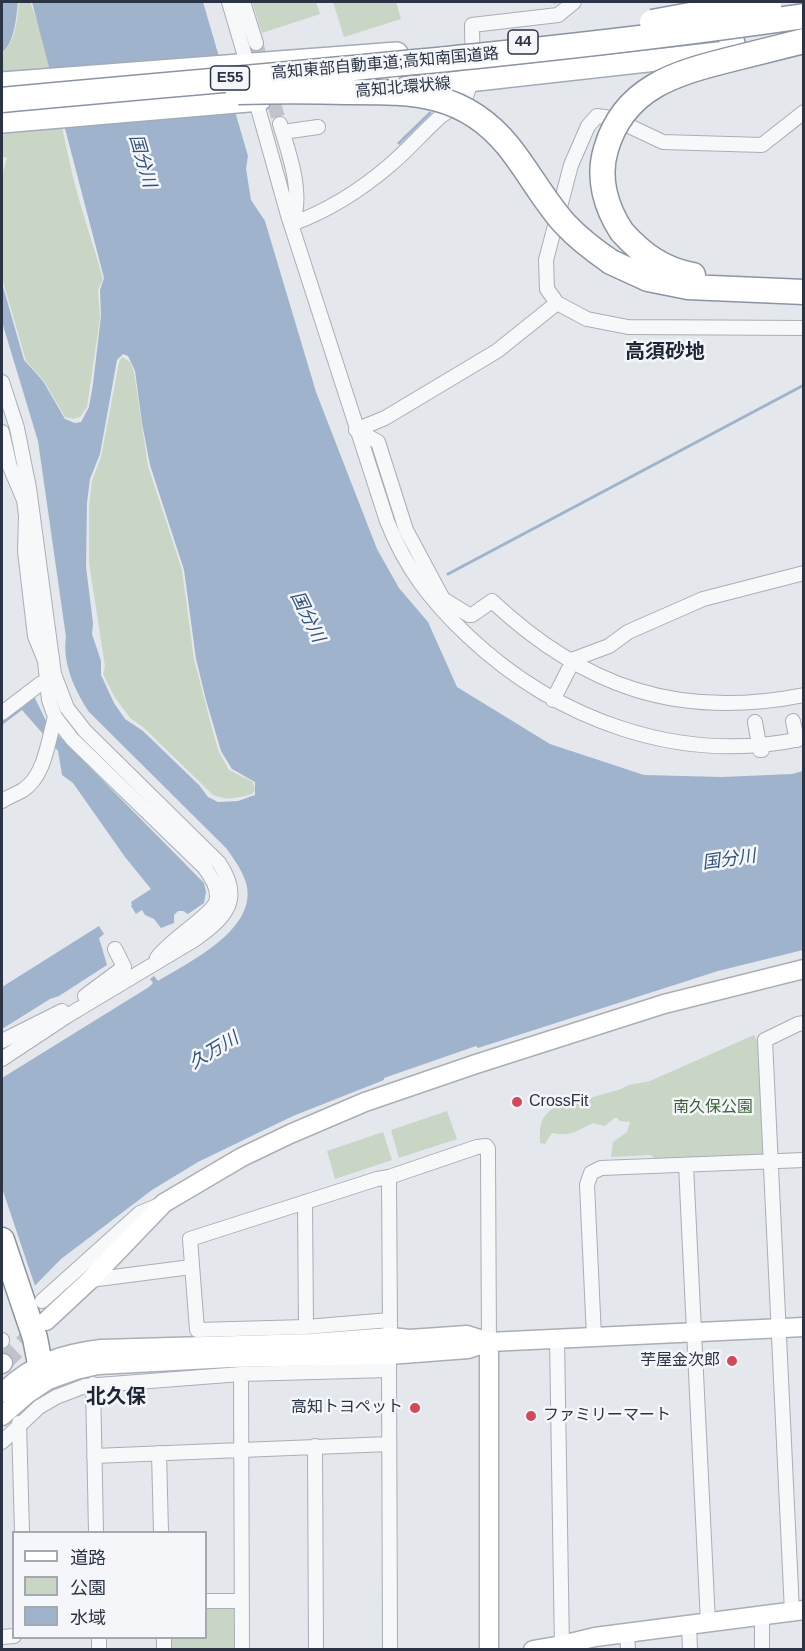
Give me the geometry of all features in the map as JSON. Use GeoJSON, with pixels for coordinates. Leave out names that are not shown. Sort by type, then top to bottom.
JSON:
{"type":"FeatureCollection","features":[{"type":"Feature","properties":{"kind":"highway"},"geometry":{"type":"LineString","coordinates":[[465,52],[704,12],[804,3]]}},
{"type":"Feature","properties":{"kind":"highway"},"geometry":{"type":"LineString","coordinates":[[729,9],[735,51]]}},
{"type":"Feature","properties":{"kind":"highway","name":"高知東部自動車道;高知南国道路"},"geometry":{"type":"LineString","coordinates":[[2,100],[465,52],[696,31],[804,16]]}},
{"type":"Feature","properties":{"kind":"highway"},"geometry":{"type":"LineString","coordinates":[[804,42],[686,71],[650,88],[625,110],[609,139],[604,154],[603,171],[608,206],[622,232],[637,249],[653,261],[689,275],[710,278],[804,281]]}},
{"type":"Feature","properties":{"kind":"highway"},"geometry":{"type":"LineString","coordinates":[[2,100],[234,92],[396,92],[431,96],[466,109],[488,125],[508,146],[565,224],[611,262],[629,271],[668,284],[710,289],[804,292]]}},
{"type":"Feature","properties":{"kind":"highway"},"geometry":{"type":"LineString","coordinates":[[2,1240],[22,1323]]}},
{"type":"Feature","properties":{"kind":"highway"},"geometry":{"type":"LineString","coordinates":[[2,1285],[22,1323],[35,1338],[44,1372]]}},
{"type":"Feature","properties":{"kind":"main road","name":"44"},"geometry":{"type":"LineString","coordinates":[[2,83],[244,63],[465,52],[729,9],[804,8]]}},
{"type":"Feature","properties":{"kind":"main road","name":"高知北環状線"},"geometry":{"type":"LineString","coordinates":[[2,122],[470,82],[804,42]]}},
{"type":"Feature","properties":{"kind":"street"},"geometry":{"type":"LineString","coordinates":[[229,2],[244,63]]}},
{"type":"Feature","properties":{"kind":"street"},"geometry":{"type":"LineString","coordinates":[[243,2],[256,43]]}},
{"type":"Feature","properties":{"kind":"street"},"geometry":{"type":"LineString","coordinates":[[292,224],[319,214],[389,166],[440,117],[463,101],[467,96],[470,82],[465,52],[472,25],[558,15],[574,2]]}},
{"type":"Feature","properties":{"kind":"street"},"geometry":{"type":"LineString","coordinates":[[254,101],[356,430],[387,522],[401,555],[420,583],[440,601],[488,654],[517,678],[553,700],[606,724],[652,737],[713,746],[801,742],[793,721]]}},
{"type":"Feature","properties":{"kind":"street"},"geometry":{"type":"LineString","coordinates":[[804,112],[762,145],[663,142],[612,118],[597,116],[588,126],[571,165],[546,260],[547,290],[557,303],[587,318],[628,327],[804,328]]}},
{"type":"Feature","properties":{"kind":"street"},"geometry":{"type":"LineString","coordinates":[[292,224],[296,213],[296,187],[281,128],[318,127]]}},
{"type":"Feature","properties":{"kind":"street"},"geometry":{"type":"LineString","coordinates":[[356,430],[385,418],[497,351],[557,303]]}},
{"type":"Feature","properties":{"kind":"street"},"geometry":{"type":"LineString","coordinates":[[2,382],[17,428],[49,666],[76,720],[211,854],[224,870],[230,899],[229,908],[219,921],[194,940],[65,1013],[2,1041]]}},
{"type":"Feature","properties":{"kind":"street"},"geometry":{"type":"LineString","coordinates":[[2,432],[10,467],[29,510]]}},
{"type":"Feature","properties":{"kind":"street"},"geometry":{"type":"LineString","coordinates":[[553,700],[574,659],[609,646],[628,632],[703,599],[804,573]]}},
{"type":"Feature","properties":{"kind":"street"},"geometry":{"type":"LineString","coordinates":[[440,601],[469,615],[492,601],[521,628],[572,663],[627,688],[672,699],[708,702],[752,703],[804,695]]}},
{"type":"Feature","properties":{"kind":"street"},"geometry":{"type":"LineString","coordinates":[[2,801],[24,789],[34,780],[40,769],[54,721],[46,682],[49,666]]}},
{"type":"Feature","properties":{"kind":"street"},"geometry":{"type":"LineString","coordinates":[[2,713],[40,684],[46,682]]}},
{"type":"Feature","properties":{"kind":"street"},"geometry":{"type":"LineString","coordinates":[[54,721],[199,863],[213,881],[217,897],[212,908],[161,951],[154,964]]}},
{"type":"Feature","properties":{"kind":"street"},"geometry":{"type":"LineString","coordinates":[[755,722],[760,745]]}},
{"type":"Feature","properties":{"kind":"street"},"geometry":{"type":"LineString","coordinates":[[2,1059],[124,967],[115,949]]}},
{"type":"Feature","properties":{"kind":"street"},"geometry":{"type":"LineString","coordinates":[[22,1323],[140,1213],[164,1203],[242,1157],[365,1102],[476,1064],[664,1004],[804,969]]}},
{"type":"Feature","properties":{"kind":"street"},"geometry":{"type":"LineString","coordinates":[[532,1650],[562,1647],[595,1637],[628,1641],[689,1625],[798,1611],[778,1328],[765,1040],[804,1023]]}},
{"type":"Feature","properties":{"kind":"street"},"geometry":{"type":"LineString","coordinates":[[389,1345],[306,1327],[196,1330],[190,1239],[377,1179],[389,1178],[477,1147],[483,1146],[488,1149],[489,1650]]}},
{"type":"Feature","properties":{"kind":"street"},"geometry":{"type":"LineString","coordinates":[[594,1337],[586,1185],[591,1173],[601,1168],[804,1160]]}},
{"type":"Feature","properties":{"kind":"street"},"geometry":{"type":"LineString","coordinates":[[686,1165],[708,1623]]}},
{"type":"Feature","properties":{"kind":"street"},"geometry":{"type":"LineString","coordinates":[[389,1178],[390,1650]]}},
{"type":"Feature","properties":{"kind":"street"},"geometry":{"type":"LineString","coordinates":[[305,1202],[306,1327]]}},
{"type":"Feature","properties":{"kind":"street"},"geometry":{"type":"LineString","coordinates":[[22,1323],[90,1280],[164,1203]]}},
{"type":"Feature","properties":{"kind":"street"},"geometry":{"type":"LineString","coordinates":[[90,1280],[191,1267]]}},
{"type":"Feature","properties":{"kind":"street"},"geometry":{"type":"LineString","coordinates":[[2,1442],[39,1407],[56,1397],[93,1384],[241,1374],[410,1339],[467,1335],[489,1342],[804,1327]]}},
{"type":"Feature","properties":{"kind":"street"},"geometry":{"type":"LineString","coordinates":[[558,1338],[562,1647]]}},
{"type":"Feature","properties":{"kind":"street"},"geometry":{"type":"LineString","coordinates":[[2,1393],[20,1375],[76,1370],[98,1365],[230,1358],[389,1345]]}},
{"type":"Feature","properties":{"kind":"street"},"geometry":{"type":"LineString","coordinates":[[2,1416],[27,1394],[44,1372]]}},
{"type":"Feature","properties":{"kind":"street"},"geometry":{"type":"LineString","coordinates":[[241,1374],[242,1650]]}},
{"type":"Feature","properties":{"kind":"street"},"geometry":{"type":"LineString","coordinates":[[93,1384],[96,1531]]}},
{"type":"Feature","properties":{"kind":"street"},"geometry":{"type":"LineString","coordinates":[[20,1424],[22,1531]]}},
{"type":"Feature","properties":{"kind":"street"},"geometry":{"type":"LineString","coordinates":[[94,1456],[389,1444]]}},
{"type":"Feature","properties":{"kind":"street"},"geometry":{"type":"LineString","coordinates":[[315,1446],[316,1650]]}},
{"type":"Feature","properties":{"kind":"street"},"geometry":{"type":"LineString","coordinates":[[159,1453],[161,1531]]}},
{"type":"Feature","properties":{"kind":"street"},"geometry":{"type":"LineString","coordinates":[[207,1601],[242,1601]]}},
{"type":"Feature","properties":{"kind":"street"},"geometry":{"type":"LineString","coordinates":[[762,1616],[762,1650]]}},
{"type":"Feature","properties":{"kind":"street"},"geometry":{"type":"LineString","coordinates":[[689,1625],[690,1650]]}},
{"type":"Feature","properties":{"kind":"green space"},"geometry":{"type":"Polygon","coordinates":[[[19,2],[30,2],[43,40],[72,174],[103,279],[98,290],[100,318],[87,407],[80,417],[74,419],[65,417],[44,381],[26,361],[2,278],[2,176],[7,158],[2,157],[2,54],[13,36],[19,2]]]}},
{"type":"Feature","properties":{"kind":"green space"},"geometry":{"type":"Polygon","coordinates":[[[252,2],[316,2],[320,14],[262,33],[252,2]]]}},
{"type":"Feature","properties":{"kind":"green space"},"geometry":{"type":"Polygon","coordinates":[[[333,2],[396,2],[401,19],[344,37],[333,2]]]}},
{"type":"Feature","properties":{"kind":"green space"},"geometry":{"type":"Polygon","coordinates":[[[122,357],[130,362],[134,372],[148,466],[182,570],[194,659],[213,732],[219,752],[229,770],[253,782],[255,790],[252,794],[237,798],[213,795],[143,727],[130,718],[114,696],[103,674],[105,666],[89,563],[89,506],[92,481],[101,457],[119,362],[122,357]]]}},
{"type":"Feature","properties":{"kind":"green space","name":"南久保公園"},"geometry":{"type":"Polygon","coordinates":[[[754,1035],[760,1046],[765,1151],[763,1154],[657,1161],[651,1155],[611,1157],[613,1142],[627,1132],[630,1122],[620,1121],[616,1117],[605,1126],[593,1123],[569,1134],[552,1133],[545,1144],[540,1143],[542,1120],[552,1109],[629,1085],[650,1081],[754,1035]]]}},
{"type":"Feature","properties":{"kind":"green space"},"geometry":{"type":"Polygon","coordinates":[[[447,1111],[457,1139],[399,1158],[391,1130],[447,1111]]]}},
{"type":"Feature","properties":{"kind":"green space"},"geometry":{"type":"Polygon","coordinates":[[[383,1132],[392,1160],[335,1179],[327,1151],[383,1132]]]}},
{"type":"Feature","properties":{"kind":"green space"},"geometry":{"type":"Polygon","coordinates":[[[207,1605],[237,1608],[237,1649],[170,1649],[169,1639],[207,1639],[207,1605]]]}},
{"type":"Feature","properties":{"kind":"water"},"geometry":{"type":"Polygon","coordinates":[[[2,2],[18,2],[10,43],[2,53],[2,2]]]}},
{"type":"Feature","properties":{"kind":"water"},"geometry":{"type":"Polygon","coordinates":[[[32,2],[203,2],[248,156],[246,169],[251,200],[265,221],[316,392],[377,549],[399,588],[428,622],[457,687],[550,744],[644,775],[722,777],[792,774],[803,771],[803,950],[718,971],[478,1048],[476,1046],[384,1078],[384,1080],[293,1116],[198,1162],[152,1190],[61,1259],[2,1319],[2,1078],[149,987],[153,983],[150,979],[154,976],[158,981],[206,952],[235,925],[244,910],[248,893],[243,875],[226,848],[89,712],[79,695],[68,667],[66,637],[38,441],[2,322],[2,283],[24,360],[43,381],[65,419],[75,423],[81,422],[89,407],[101,316],[100,290],[104,278],[32,2]],[[123,354],[117,360],[100,454],[90,479],[87,503],[86,567],[93,623],[92,634],[101,661],[101,675],[114,703],[125,719],[143,731],[199,785],[208,797],[218,802],[238,801],[255,795],[255,782],[232,769],[221,751],[196,659],[184,570],[150,465],[135,371],[128,356],[123,354]]]}},
{"type":"Feature","properties":{"kind":"water"},"geometry":{"type":"Polygon","coordinates":[[[33,694],[48,725],[204,883],[206,892],[204,903],[188,914],[178,911],[174,915],[174,923],[161,928],[142,910],[136,914],[131,902],[151,889],[125,857],[73,783],[62,775],[58,751],[22,710],[2,725],[2,718],[33,694]]]}},
{"type":"Feature","properties":{"kind":"water"},"geometry":{"type":"Polygon","coordinates":[[[99,926],[104,934],[99,938],[107,965],[2,1029],[2,987],[99,926]]]}},
{"type":"Feature","properties":{"kind":"pier"},"geometry":{"type":"Polygon","coordinates":[[[2,1188],[36,1289],[2,1322],[2,1188]]]}},
{"type":"Feature","properties":{"kind":"waterway"},"geometry":{"type":"LineString","coordinates":[[399,143],[430,113]]}},
{"type":"Feature","properties":{"kind":"waterway"},"geometry":{"type":"LineString","coordinates":[[448,574],[804,385]]}},
{"type":"Feature","properties":{"kind":"tunnel"},"geometry":{"type":"LineString","coordinates":[[256,43],[280,124]]}},
{"type":"Feature","properties":{"kind":"tunnel"},"geometry":{"type":"LineString","coordinates":[[3,1363],[41,1326]]}},
{"type":"Feature","properties":{"kind":"place","name":"CrossFit"},"geometry":{"type":"Point","coordinates":[517,1102]}},
{"type":"Feature","properties":{"kind":"place","name":"芋屋金次郎"},"geometry":{"type":"Point","coordinates":[732,1361]}},
{"type":"Feature","properties":{"kind":"place","name":"高知トヨペット"},"geometry":{"type":"Point","coordinates":[415,1408]}},
{"type":"Feature","properties":{"kind":"place","name":"ファミリーマート"},"geometry":{"type":"Point","coordinates":[531,1416]}},
{"type":"Feature","properties":{"kind":"district","name":"高須砂地"},"geometry":{"type":"Point","coordinates":[665,352]}},
{"type":"Feature","properties":{"kind":"district","name":"北久保"},"geometry":{"type":"Point","coordinates":[116,1397]}},
{"type":"Feature","properties":{"kind":"water label","name":"国分川"},"geometry":{"type":"Point","coordinates":[142,161]}},
{"type":"Feature","properties":{"kind":"water label","name":"国分川"},"geometry":{"type":"Point","coordinates":[307,617]}},
{"type":"Feature","properties":{"kind":"water label","name":"国分川"},"geometry":{"type":"Point","coordinates":[729,860]}},
{"type":"Feature","properties":{"kind":"water label","name":"久万川"},"geometry":{"type":"Point","coordinates":[214,1051]}}]}
